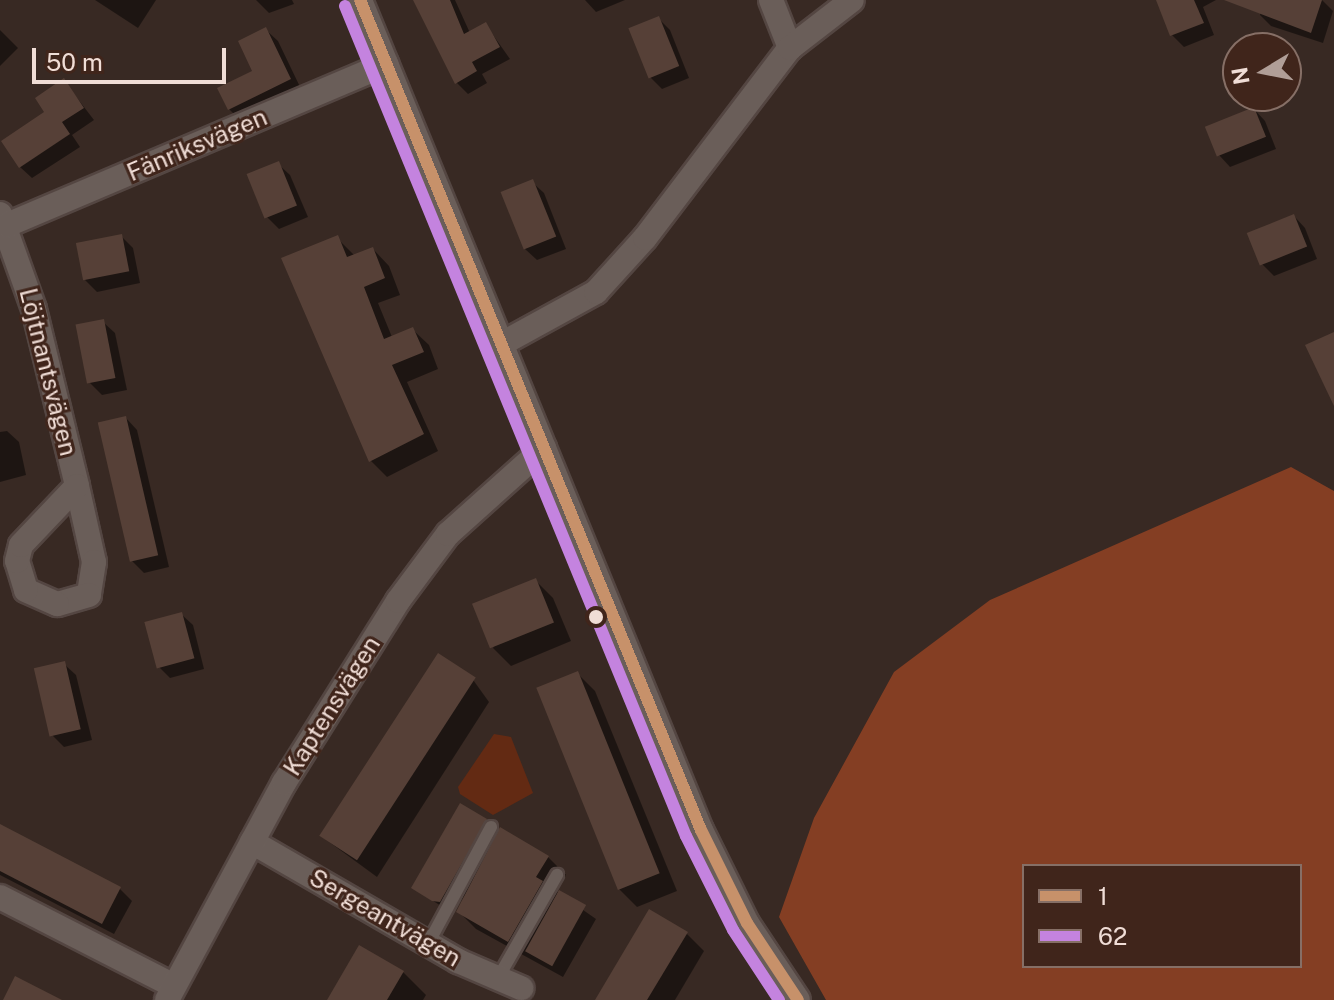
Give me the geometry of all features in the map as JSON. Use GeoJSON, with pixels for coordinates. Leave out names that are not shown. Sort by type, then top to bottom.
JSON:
{"type":"FeatureCollection","features":[{"type":"Feature","properties":{"kind":"street"},"geometry":{"type":"LineString","coordinates":[[360,0],[505,342],[544,448],[701,830],[747,923],[798,1000]]}},
{"type":"Feature","properties":{"kind":"street"},"geometry":{"type":"LineString","coordinates":[[771,0],[790,48]]}},
{"type":"Feature","properties":{"kind":"street"},"geometry":{"type":"LineString","coordinates":[[505,342],[596,292],[621,266],[790,48],[852,0]]}},
{"type":"Feature","properties":{"kind":"street","name":"Fänriksvägen"},"geometry":{"type":"LineString","coordinates":[[4,219],[386,64]]}},
{"type":"Feature","properties":{"kind":"street","name":"Löjtnantsvägen"},"geometry":{"type":"LineString","coordinates":[[4,219],[34,309],[77,486],[95,581],[89,595],[57,604],[26,590],[17,561],[21,545],[77,486]]}},
{"type":"Feature","properties":{"kind":"street","name":"Kaptensvägen"},"geometry":{"type":"LineString","coordinates":[[170,993],[252,842],[398,601],[475,506],[544,448]]}},
{"type":"Feature","properties":{"kind":"street","name":"Sergeantvägen"},"geometry":{"type":"LineString","coordinates":[[252,842],[428,944],[509,983]]}},
{"type":"Feature","properties":{"kind":"street"},"geometry":{"type":"LineString","coordinates":[[0,897],[170,993]]}},
{"type":"Feature","properties":{"kind":"lane"},"geometry":{"type":"LineString","coordinates":[[428,944],[491,827]]}},
{"type":"Feature","properties":{"kind":"lane"},"geometry":{"type":"LineString","coordinates":[[509,983],[557,875]]}},
{"type":"Feature","properties":{"kind":"shaded area"},"geometry":{"type":"Polygon","coordinates":[[[1291,467],[1334,491],[1334,1000],[826,1000],[779,917],[814,818],[894,672],[990,600],[1291,467]]]}},
{"type":"Feature","properties":{"kind":"shaded area"},"geometry":{"type":"Polygon","coordinates":[[[494,734],[511,737],[533,793],[493,815],[460,794],[458,787],[494,734]]]}},
{"type":"Feature","properties":{"kind":"building"},"geometry":{"type":"Polygon","coordinates":[[[413,0],[450,0],[464,34],[486,22],[500,47],[472,62],[477,71],[455,84],[413,0]]]}},
{"type":"Feature","properties":{"kind":"building"},"geometry":{"type":"Polygon","coordinates":[[[1156,0],[1194,0],[1204,23],[1170,36],[1156,0]]]}},
{"type":"Feature","properties":{"kind":"building"},"geometry":{"type":"Polygon","coordinates":[[[1224,0],[1322,0],[1311,33],[1224,0]]]}},
{"type":"Feature","properties":{"kind":"building"},"geometry":{"type":"Polygon","coordinates":[[[659,16],[679,66],[649,78],[628,28],[659,16]]]}},
{"type":"Feature","properties":{"kind":"building"},"geometry":{"type":"Polygon","coordinates":[[[266,27],[291,79],[228,110],[217,88],[252,71],[238,41],[266,27]]]}},
{"type":"Feature","properties":{"kind":"building"},"geometry":{"type":"Polygon","coordinates":[[[64,78],[84,108],[62,122],[70,134],[19,168],[1,141],[44,112],[35,98],[64,78]]]}},
{"type":"Feature","properties":{"kind":"building"},"geometry":{"type":"Polygon","coordinates":[[[1242,112],[1256,112],[1266,137],[1217,157],[1205,127],[1242,112]]]}},
{"type":"Feature","properties":{"kind":"building"},"geometry":{"type":"Polygon","coordinates":[[[279,161],[297,206],[265,219],[247,174],[279,161]]]}},
{"type":"Feature","properties":{"kind":"building"},"geometry":{"type":"Polygon","coordinates":[[[533,179],[556,236],[524,250],[501,192],[533,179]]]}},
{"type":"Feature","properties":{"kind":"building"},"geometry":{"type":"Polygon","coordinates":[[[1294,214],[1307,246],[1260,266],[1247,233],[1294,214]]]}},
{"type":"Feature","properties":{"kind":"building"},"geometry":{"type":"Polygon","coordinates":[[[122,234],[129,271],[83,280],[76,243],[122,234]]]}},
{"type":"Feature","properties":{"kind":"building"},"geometry":{"type":"Polygon","coordinates":[[[338,235],[347,257],[373,247],[385,278],[364,287],[384,339],[413,327],[424,352],[392,365],[424,434],[369,462],[281,258],[338,235]]]}},
{"type":"Feature","properties":{"kind":"building"},"geometry":{"type":"Polygon","coordinates":[[[104,319],[115,378],[87,383],[76,325],[104,319]]]}},
{"type":"Feature","properties":{"kind":"building"},"geometry":{"type":"Polygon","coordinates":[[[1334,332],[1334,406],[1305,345],[1334,332]]]}},
{"type":"Feature","properties":{"kind":"building"},"geometry":{"type":"Polygon","coordinates":[[[126,416],[158,555],[130,562],[98,423],[126,416]]]}},
{"type":"Feature","properties":{"kind":"building"},"geometry":{"type":"Polygon","coordinates":[[[536,578],[554,623],[490,648],[472,604],[536,578]]]}},
{"type":"Feature","properties":{"kind":"building"},"geometry":{"type":"Polygon","coordinates":[[[182,612],[194,658],[157,668],[144,622],[182,612]]]}},
{"type":"Feature","properties":{"kind":"building"},"geometry":{"type":"Polygon","coordinates":[[[438,653],[476,678],[357,860],[319,836],[438,653]]]}},
{"type":"Feature","properties":{"kind":"building"},"geometry":{"type":"Polygon","coordinates":[[[65,661],[81,729],[50,736],[34,668],[65,661]]]}},
{"type":"Feature","properties":{"kind":"building"},"geometry":{"type":"Polygon","coordinates":[[[578,671],[660,873],[618,890],[536,688],[578,671]]]}},
{"type":"Feature","properties":{"kind":"building"},"geometry":{"type":"Polygon","coordinates":[[[460,803],[487,819],[440,902],[432,901],[411,888],[460,803]]]}},
{"type":"Feature","properties":{"kind":"building"},"geometry":{"type":"Polygon","coordinates":[[[0,824],[121,887],[102,924],[0,871],[0,824]]]}},
{"type":"Feature","properties":{"kind":"building"},"geometry":{"type":"Polygon","coordinates":[[[500,827],[549,856],[536,877],[543,881],[508,942],[456,912],[500,827]]]}},
{"type":"Feature","properties":{"kind":"building"},"geometry":{"type":"Polygon","coordinates":[[[559,890],[586,905],[552,966],[525,951],[559,890]]]}},
{"type":"Feature","properties":{"kind":"building"},"geometry":{"type":"Polygon","coordinates":[[[649,909],[688,932],[647,1000],[595,1000],[649,909]]]}},
{"type":"Feature","properties":{"kind":"building"},"geometry":{"type":"Polygon","coordinates":[[[359,945],[404,971],[387,1000],[327,1000],[359,945]]]}},
{"type":"Feature","properties":{"kind":"building"},"geometry":{"type":"Polygon","coordinates":[[[15,976],[62,1000],[3,1000],[15,976]]]}},
{"type":"Feature","properties":{"kind":"transit line","name":"1"},"geometry":{"type":"LineString","coordinates":[[360,0],[701,830],[747,923],[798,1000]]}},
{"type":"Feature","properties":{"kind":"transit line","name":"62"},"geometry":{"type":"LineString","coordinates":[[345,6],[686,836],[733,930],[779,1000]]}}]}
